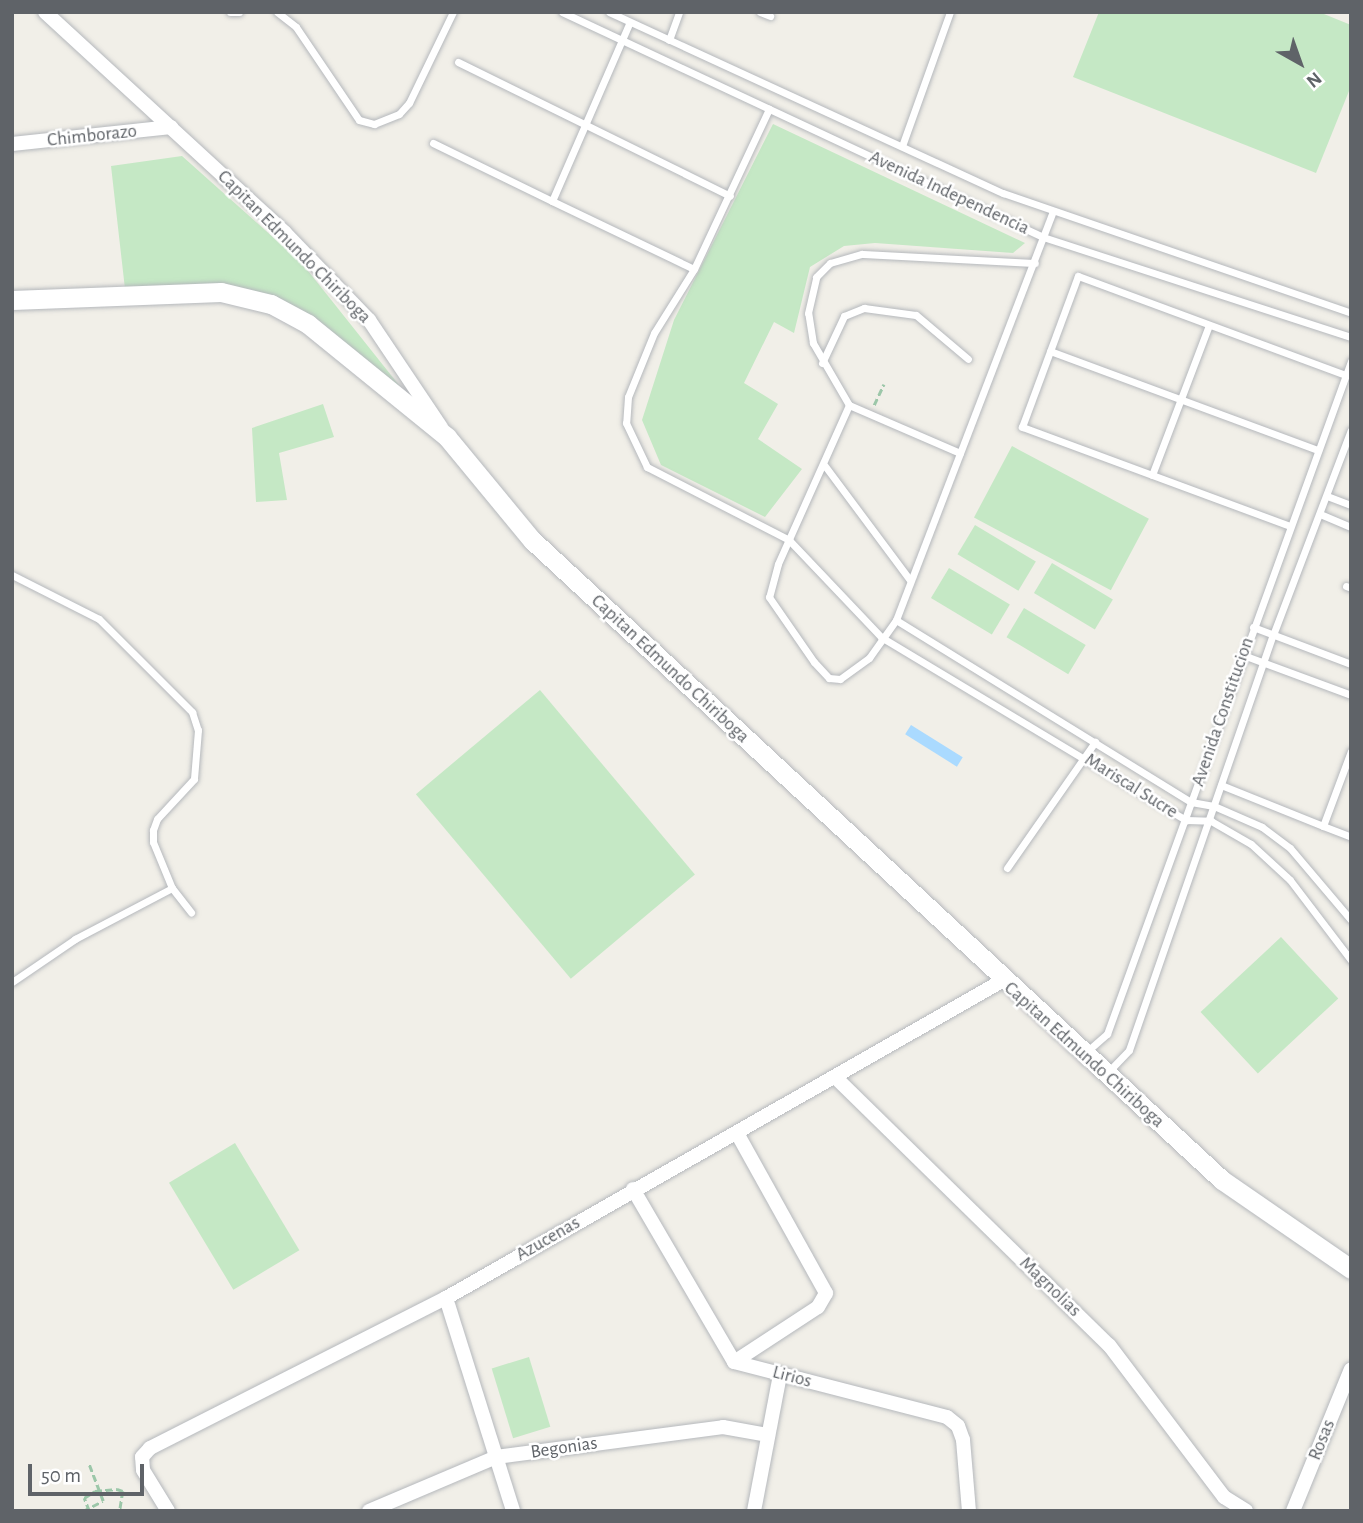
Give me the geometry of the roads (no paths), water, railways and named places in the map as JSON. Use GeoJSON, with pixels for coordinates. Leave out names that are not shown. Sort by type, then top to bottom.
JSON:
{"type":"FeatureCollection","features":[{"type":"Feature","properties":{"kind":"street","name":"Capitan Edmundo Chiriboga"},"geometry":{"type":"LineString","coordinates":[[45,12],[285,233],[369,320],[447,437],[532,540],[1002,981],[1222,1180],[1351,1269]]}},
{"type":"Feature","properties":{"kind":"street","name":"Chimborazo"},"geometry":{"type":"LineString","coordinates":[[12,145],[172,127]]}},
{"type":"Feature","properties":{"kind":"street"},"geometry":{"type":"LineString","coordinates":[[12,300],[221,292],[271,304],[308,324],[447,437]]}},
{"type":"Feature","properties":{"kind":"street","name":"Azucenas"},"geometry":{"type":"LineString","coordinates":[[168,1511],[143,1470],[142,1457],[150,1447],[446,1298],[633,1189],[738,1135],[1002,981]]}},
{"type":"Feature","properties":{"kind":"street","name":"Magnolias"},"geometry":{"type":"LineString","coordinates":[[836,1078],[1109,1345],[1224,1497],[1246,1511]]}},
{"type":"Feature","properties":{"kind":"street"},"geometry":{"type":"LineString","coordinates":[[633,1189],[734,1362],[818,1307],[826,1293],[738,1135]]}},
{"type":"Feature","properties":{"kind":"street"},"geometry":{"type":"LineString","coordinates":[[446,1298],[513,1511]]}},
{"type":"Feature","properties":{"kind":"street","name":"Lirios"},"geometry":{"type":"LineString","coordinates":[[734,1362],[947,1417],[958,1426],[963,1440],[969,1511]]}},
{"type":"Feature","properties":{"kind":"street","name":"Rosas"},"geometry":{"type":"LineString","coordinates":[[1293,1511],[1351,1369]]}},
{"type":"Feature","properties":{"kind":"street"},"geometry":{"type":"LineString","coordinates":[[754,1511],[780,1375]]}},
{"type":"Feature","properties":{"kind":"street","name":"Begonias"},"geometry":{"type":"LineString","coordinates":[[369,1511],[496,1457],[723,1427],[768,1435]]}},
{"type":"Feature","properties":{"kind":"lane"},"geometry":{"type":"LineString","coordinates":[[230,12],[239,12]]}},
{"type":"Feature","properties":{"kind":"lane"},"geometry":{"type":"LineString","coordinates":[[277,12],[296,27],[359,120],[374,124],[399,114],[409,103],[453,12]]}},
{"type":"Feature","properties":{"kind":"lane","name":"Avenida Independencia"},"geometry":{"type":"LineString","coordinates":[[562,12],[1044,237],[1351,337]]}},
{"type":"Feature","properties":{"kind":"lane","name":"Avenida Independencia"},"geometry":{"type":"LineString","coordinates":[[609,12],[1053,212],[1351,313]]}},
{"type":"Feature","properties":{"kind":"lane"},"geometry":{"type":"LineString","coordinates":[[670,40],[679,12]]}},
{"type":"Feature","properties":{"kind":"lane"},"geometry":{"type":"LineString","coordinates":[[760,12],[770,16]]}},
{"type":"Feature","properties":{"kind":"lane"},"geometry":{"type":"LineString","coordinates":[[902,146],[950,12]]}},
{"type":"Feature","properties":{"kind":"lane"},"geometry":{"type":"LineString","coordinates":[[552,201],[630,22]]}},
{"type":"Feature","properties":{"kind":"lane"},"geometry":{"type":"LineString","coordinates":[[458,62],[730,196]]}},
{"type":"Feature","properties":{"kind":"lane","name":"Mariscal Sucre"},"geometry":{"type":"LineString","coordinates":[[769,108],[694,269],[654,333],[628,397],[626,423],[635,449],[647,467],[789,540],[881,637],[1186,820],[1211,821],[1266,855],[1351,960]]}},
{"type":"Feature","properties":{"kind":"lane"},"geometry":{"type":"LineString","coordinates":[[433,143],[694,269]]}},
{"type":"Feature","properties":{"kind":"lane"},"geometry":{"type":"LineString","coordinates":[[849,405],[825,466],[770,582],[769,597],[814,662],[829,678],[840,679],[869,658],[881,637],[896,620],[1053,212]]}},
{"type":"Feature","properties":{"kind":"lane"},"geometry":{"type":"LineString","coordinates":[[960,453],[849,405],[822,363],[813,343],[808,313],[816,277],[830,263],[862,254],[1035,263]]}},
{"type":"Feature","properties":{"kind":"lane"},"geometry":{"type":"LineString","coordinates":[[1290,526],[1022,427],[1050,351],[1078,276],[1346,375]]}},
{"type":"Feature","properties":{"kind":"lane"},"geometry":{"type":"LineString","coordinates":[[822,363],[844,316],[864,308],[916,314],[968,359]]}},
{"type":"Feature","properties":{"kind":"lane"},"geometry":{"type":"LineString","coordinates":[[1152,475],[1209,325]]}},
{"type":"Feature","properties":{"kind":"lane"},"geometry":{"type":"LineString","coordinates":[[1050,351],[1318,450]]}},
{"type":"Feature","properties":{"kind":"lane","name":"Avenida Constitucion"},"geometry":{"type":"LineString","coordinates":[[1084,1055],[1107,1034],[1351,361]]}},
{"type":"Feature","properties":{"kind":"lane","name":"Avenida Constitucion"},"geometry":{"type":"LineString","coordinates":[[1105,1075],[1129,1051],[1211,821],[1273,635],[1351,430]]}},
{"type":"Feature","properties":{"kind":"lane"},"geometry":{"type":"LineString","coordinates":[[825,466],[910,580]]}},
{"type":"Feature","properties":{"kind":"lane"},"geometry":{"type":"LineString","coordinates":[[1327,495],[1351,505]]}},
{"type":"Feature","properties":{"kind":"lane"},"geometry":{"type":"LineString","coordinates":[[1320,514],[1351,527]]}},
{"type":"Feature","properties":{"kind":"lane"},"geometry":{"type":"LineString","coordinates":[[12,575],[99,620],[192,712],[198,730],[194,779],[153,830],[153,842],[172,888],[191,912]]}},
{"type":"Feature","properties":{"kind":"lane","name":"Mariscal Sucre"},"geometry":{"type":"LineString","coordinates":[[896,620],[1191,802],[1214,806],[1276,836],[1351,920]]}},
{"type":"Feature","properties":{"kind":"lane"},"geometry":{"type":"LineString","coordinates":[[1253,627],[1351,664]]}},
{"type":"Feature","properties":{"kind":"lane"},"geometry":{"type":"LineString","coordinates":[[1243,655],[1351,695]]}},
{"type":"Feature","properties":{"kind":"lane"},"geometry":{"type":"LineString","coordinates":[[1007,868],[1088,759],[1095,742]]}},
{"type":"Feature","properties":{"kind":"lane"},"geometry":{"type":"LineString","coordinates":[[1323,826],[1351,751]]}},
{"type":"Feature","properties":{"kind":"lane"},"geometry":{"type":"LineString","coordinates":[[1221,785],[1351,837]]}},
{"type":"Feature","properties":{"kind":"lane"},"geometry":{"type":"LineString","coordinates":[[12,982],[75,939],[172,888]]}},
{"type":"Feature","properties":{"kind":"water"},"geometry":{"type":"Polygon","coordinates":[[[911,725],[963,757],[957,767],[905,734],[911,725]]]}}]}
